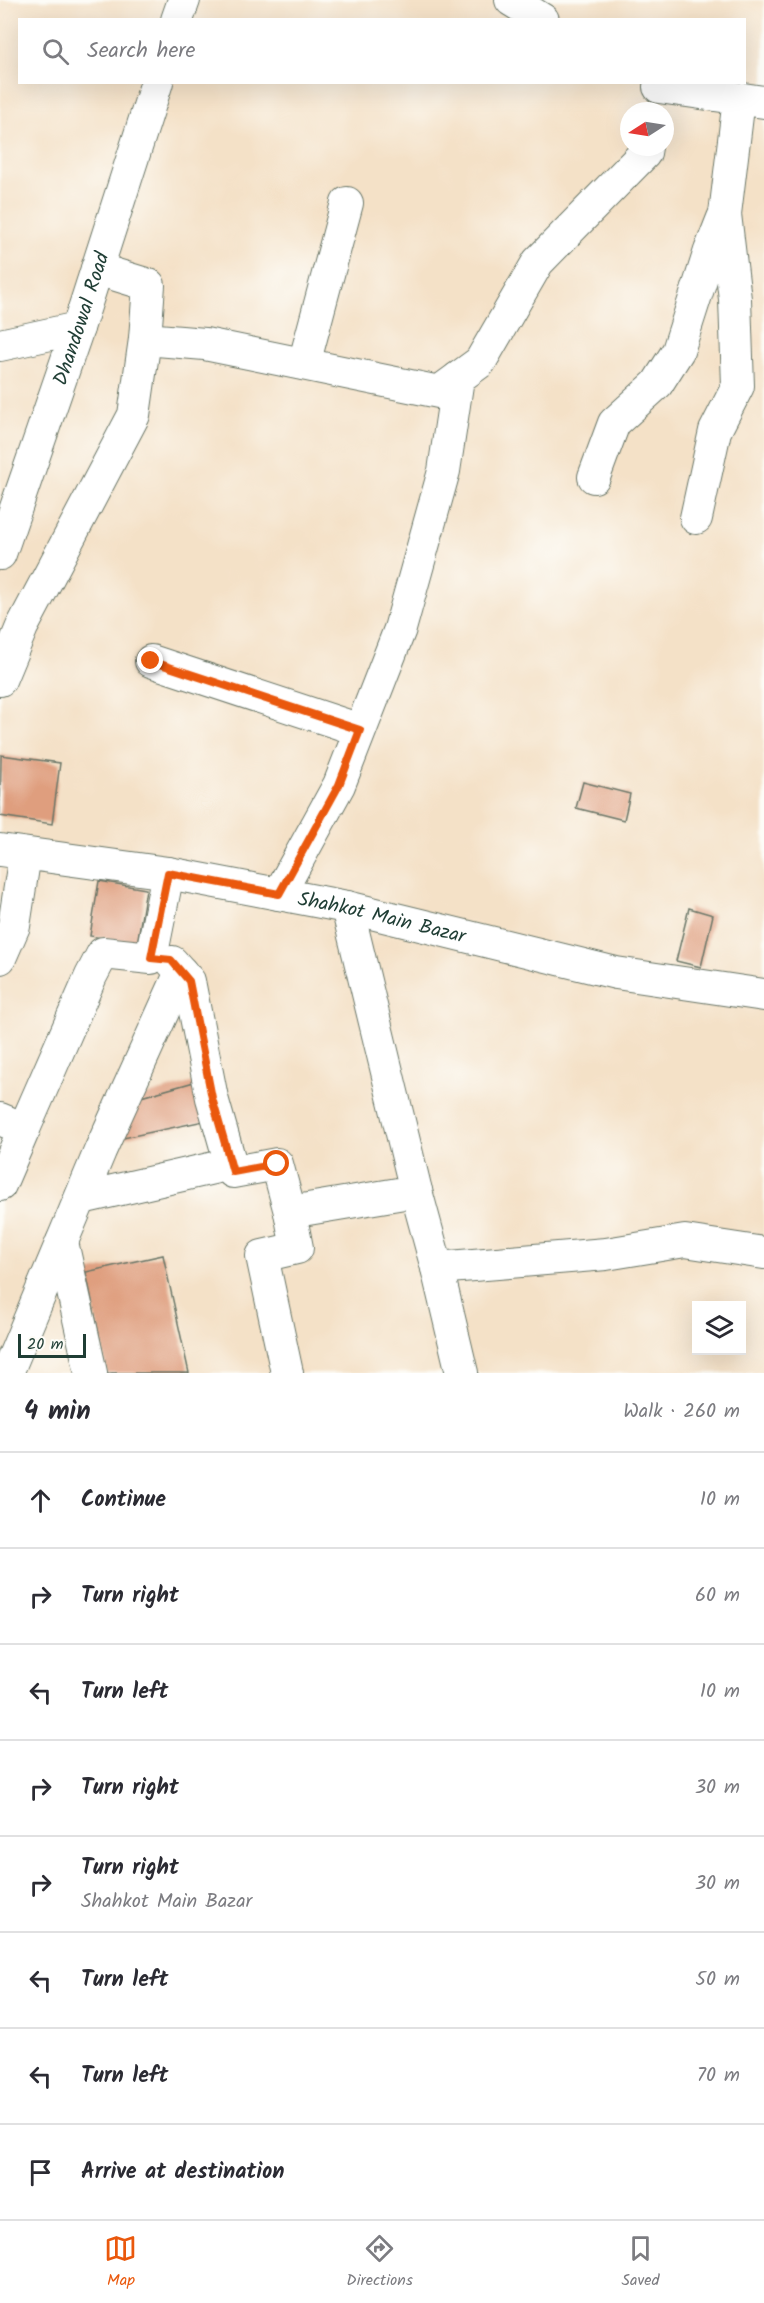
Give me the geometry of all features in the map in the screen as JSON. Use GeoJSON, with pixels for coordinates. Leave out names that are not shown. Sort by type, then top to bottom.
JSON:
{"type":"FeatureCollection","features":[{"type":"Feature","properties":{"kind":"street"},"geometry":{"type":"LineString","coordinates":[[178,18],[184,0]]}},
{"type":"Feature","properties":{"kind":"street"},"geometry":{"type":"LineString","coordinates":[[511,0],[540,18]]}},
{"type":"Feature","properties":{"kind":"street","name":"Dhandowal Road"},"geometry":{"type":"LineString","coordinates":[[0,554],[11,487],[78,328],[156,84]]}},
{"type":"Feature","properties":{"kind":"street"},"geometry":{"type":"LineString","coordinates":[[594,477],[614,423],[657,384],[678,351],[710,251],[725,214],[752,100],[654,93]]}},
{"type":"Feature","properties":{"kind":"street"},"geometry":{"type":"LineString","coordinates":[[145,339],[205,344],[439,392],[480,362],[538,262],[642,156]]}},
{"type":"Feature","properties":{"kind":"street"},"geometry":{"type":"LineString","coordinates":[[304,364],[347,203]]}},
{"type":"Feature","properties":{"kind":"street"},"geometry":{"type":"LineString","coordinates":[[696,518],[716,431],[738,386],[735,299],[725,214]]}},
{"type":"Feature","properties":{"kind":"street"},"geometry":{"type":"LineString","coordinates":[[0,680],[22,627],[134,415],[145,339],[149,285],[97,269]]}},
{"type":"Feature","properties":{"kind":"street"},"geometry":{"type":"LineString","coordinates":[[0,345],[78,328]]}},
{"type":"Feature","properties":{"kind":"street"},"geometry":{"type":"LineString","coordinates":[[279,894],[339,785],[400,630],[444,471],[458,378]]}},
{"type":"Feature","properties":{"kind":"street"},"geometry":{"type":"LineString","coordinates":[[151,661],[360,730]]}},
{"type":"Feature","properties":{"kind":"street"},"geometry":{"type":"LineString","coordinates":[[0,958],[14,926],[13,852]]}},
{"type":"Feature","properties":{"kind":"street","name":"Shahkot Main Bazar"},"geometry":{"type":"LineString","coordinates":[[13,852],[168,873],[347,907],[616,973],[764,996]]}},
{"type":"Feature","properties":{"kind":"street"},"geometry":{"type":"LineString","coordinates":[[151,958],[168,873]]}},
{"type":"Feature","properties":{"kind":"street"},"geometry":{"type":"LineString","coordinates":[[347,907],[462,1373]]}},
{"type":"Feature","properties":{"kind":"street"},"geometry":{"type":"LineString","coordinates":[[0,1185],[12,1124],[103,953],[171,960],[189,981],[212,1098],[233,1172],[277,1164],[297,1248],[262,1256],[287,1373]]}},
{"type":"Feature","properties":{"kind":"street"},"geometry":{"type":"LineString","coordinates":[[7,1373],[100,1151],[181,972]]}},
{"type":"Feature","properties":{"kind":"street"},"geometry":{"type":"LineString","coordinates":[[82,1198],[231,1164]]}},
{"type":"Feature","properties":{"kind":"street"},"geometry":{"type":"LineString","coordinates":[[290,1212],[416,1191]]}},
{"type":"Feature","properties":{"kind":"street"},"geometry":{"type":"LineString","coordinates":[[437,1268],[606,1254],[685,1241],[764,1253]]}},
{"type":"Feature","properties":{"kind":"street"},"geometry":{"type":"LineString","coordinates":[[62,1242],[91,1373]]}},
{"type":"Feature","properties":{"kind":"building"},"geometry":{"type":"Polygon","coordinates":[[[1,755],[60,763],[52,824],[0,816],[1,755]]]}},
{"type":"Feature","properties":{"kind":"building"},"geometry":{"type":"Polygon","coordinates":[[[583,782],[630,794],[624,820],[576,808],[583,782]]]}},
{"type":"Feature","properties":{"kind":"building"},"geometry":{"type":"Polygon","coordinates":[[[99,881],[146,889],[137,944],[90,936],[99,881]]]}},
{"type":"Feature","properties":{"kind":"building"},"geometry":{"type":"Polygon","coordinates":[[[689,908],[713,915],[701,967],[676,961],[689,908]]]}},
{"type":"Feature","properties":{"kind":"building"},"geometry":{"type":"Polygon","coordinates":[[[194,1082],[204,1121],[114,1140],[134,1099],[194,1082]]]}},
{"type":"Feature","properties":{"kind":"building"},"geometry":{"type":"Polygon","coordinates":[[[163,1255],[189,1373],[107,1373],[86,1272],[163,1255]]]}},
{"type":"Feature","properties":{"kind":"route"},"geometry":{"type":"LineString","coordinates":[[151,661],[360,730],[339,785],[279,894],[168,873],[151,958],[171,960],[189,981],[212,1098],[233,1172],[277,1164]]}}]}
